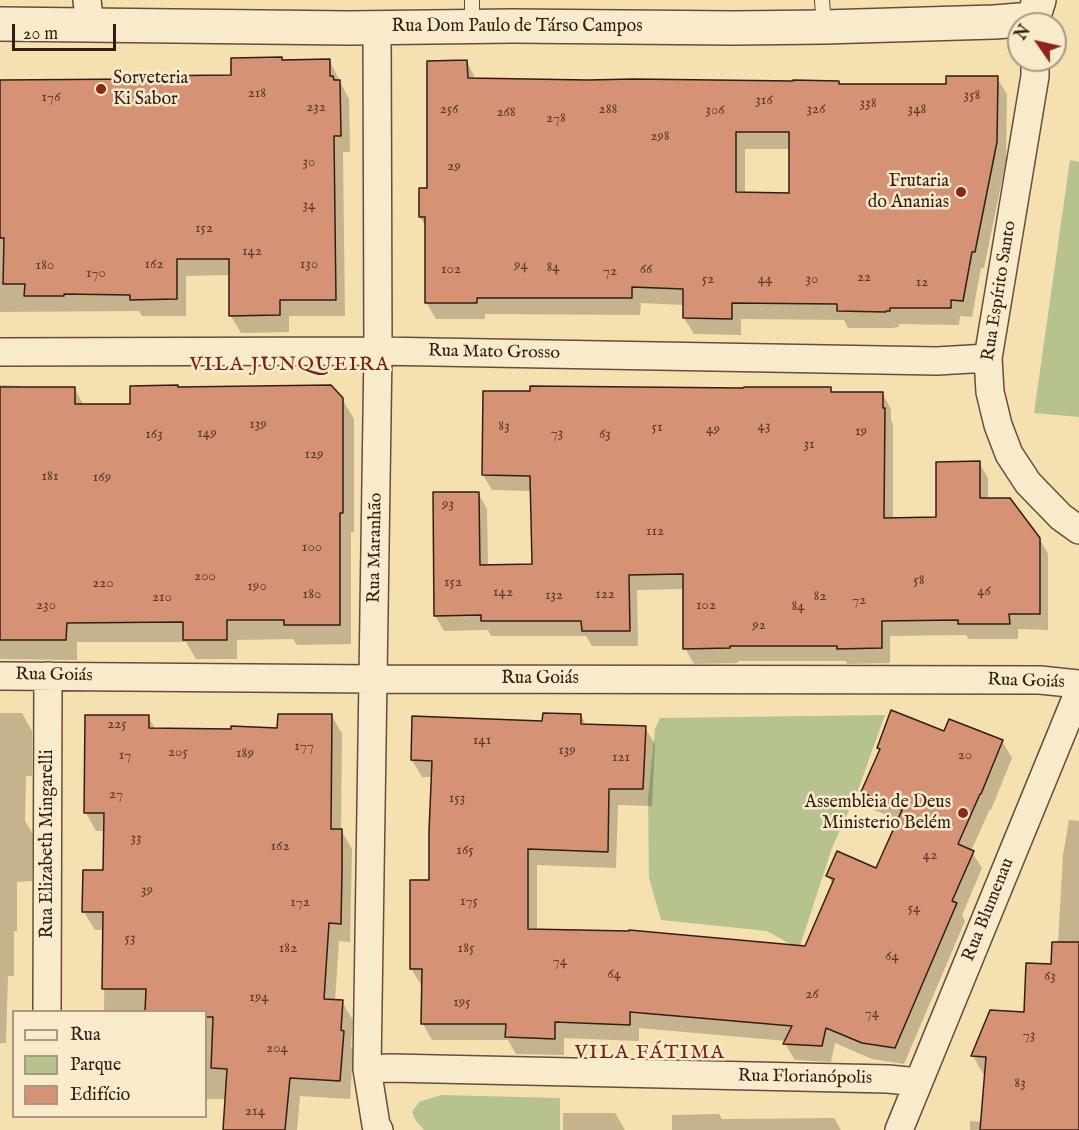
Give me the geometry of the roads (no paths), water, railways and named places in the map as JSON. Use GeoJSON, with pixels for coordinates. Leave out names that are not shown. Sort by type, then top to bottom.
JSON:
{"type":"FeatureCollection","features":[{"type":"Feature","properties":{"kind":"street","name":"Rua Dom Paulo de Társo Campos"},"geometry":{"type":"LineString","coordinates":[[0,24],[88,13],[376,28],[472,13],[823,13],[994,22],[1007,19]]}},
{"type":"Feature","properties":{"kind":"street","name":"Rua Maranhão"},"geometry":{"type":"LineString","coordinates":[[376,28],[378,351],[367,1069],[376,1125],[379,1130]]}},
{"type":"Feature","properties":{"kind":"street","name":"Rua Espírito Santo"},"geometry":{"type":"LineString","coordinates":[[1035,72],[988,358],[990,392],[998,425],[1010,454],[1028,483],[1061,517],[1079,530]]}},
{"type":"Feature","properties":{"kind":"street","name":"Rua Mato Grosso"},"geometry":{"type":"LineString","coordinates":[[0,352],[378,351],[938,361],[988,358]]}},
{"type":"Feature","properties":{"kind":"street","name":"Rua Goiás"},"geometry":{"type":"LineString","coordinates":[[0,676],[1040,680],[1079,684]]}},
{"type":"Feature","properties":{"kind":"street","name":"Rua Elizabeth Mingarelli"},"geometry":{"type":"LineString","coordinates":[[47,1010],[48,676]]}},
{"type":"Feature","properties":{"kind":"street","name":"Rua Blumenau"},"geometry":{"type":"LineString","coordinates":[[899,1130],[1079,691]]}},
{"type":"Feature","properties":{"kind":"street","name":"Rua Florianópolis"},"geometry":{"type":"LineString","coordinates":[[367,1069],[918,1082]]}},
{"type":"Feature","properties":{"kind":"place","name":"Sorveteria Ki Sabor"},"geometry":{"type":"Point","coordinates":[101,89]}},
{"type":"Feature","properties":{"kind":"place","name":"Frutaria do Ananias"},"geometry":{"type":"Point","coordinates":[961,192]}},
{"type":"Feature","properties":{"kind":"place","name":"Assembleia de Deus Ministerio Belém"},"geometry":{"type":"Point","coordinates":[963,813]}},
{"type":"Feature","properties":{"kind":"district","name":"VILA JUNQUEIRA"},"geometry":{"type":"Point","coordinates":[290,366]}},
{"type":"Feature","properties":{"kind":"district","name":"VILA FÁTIMA"},"geometry":{"type":"Point","coordinates":[650,1054]}}]}
